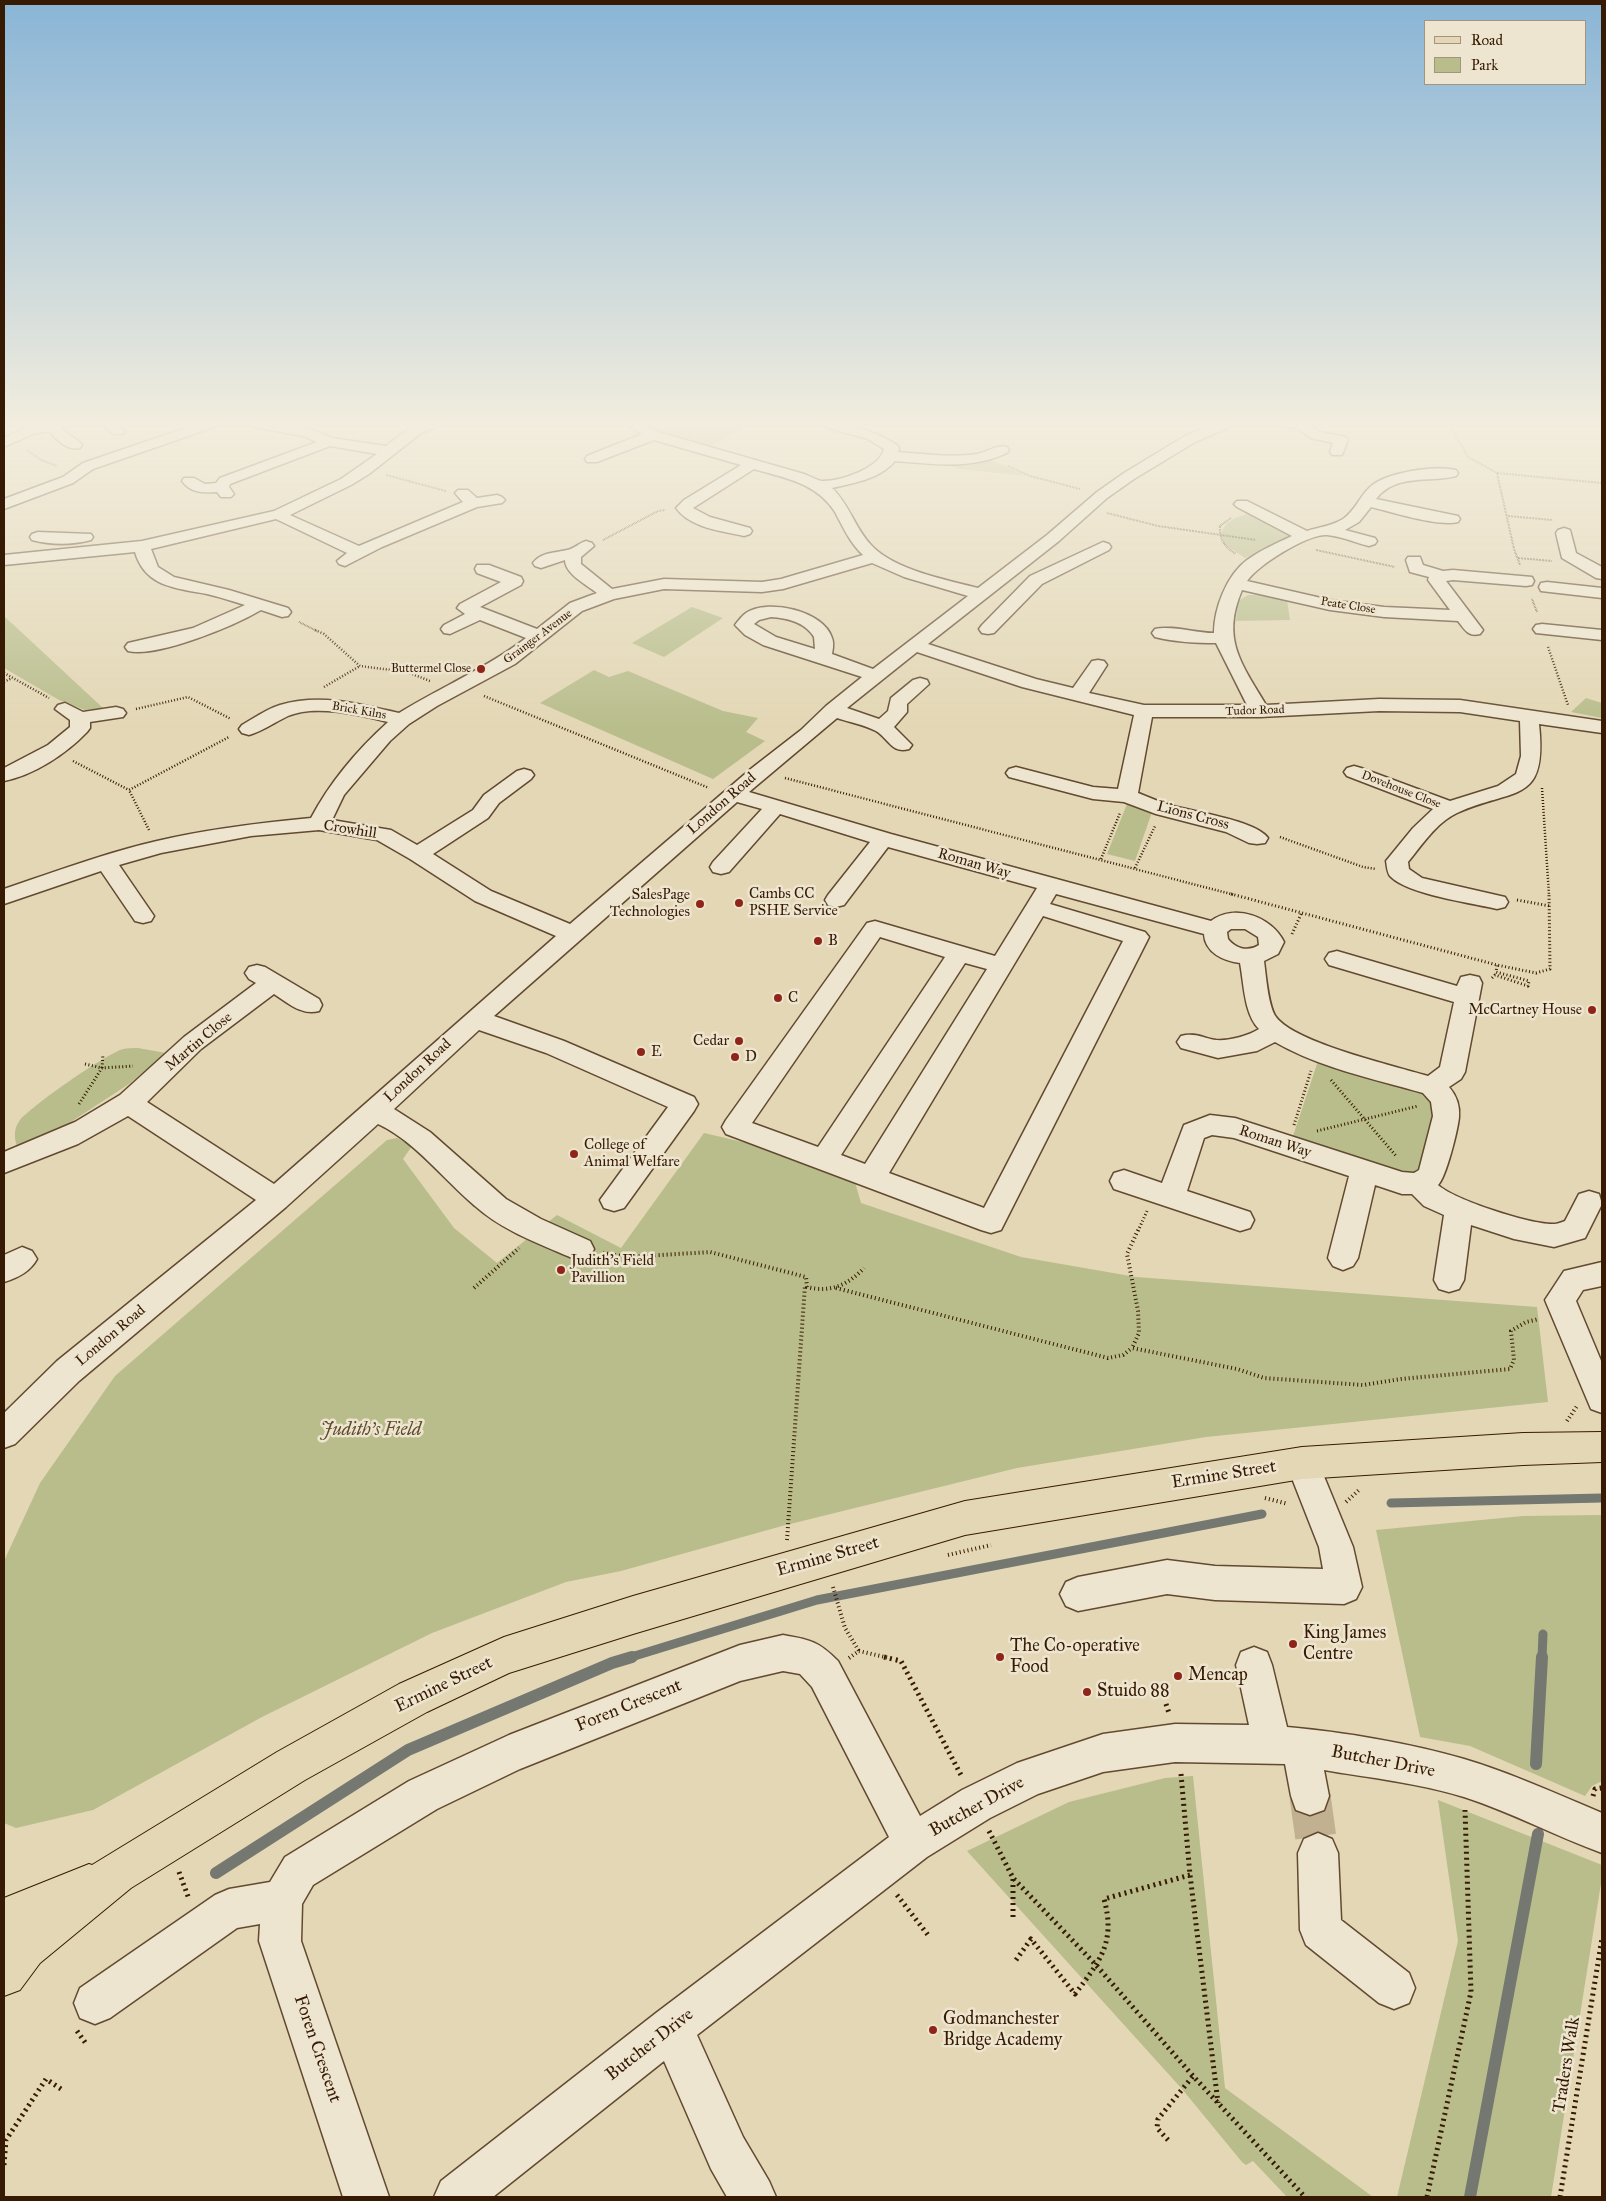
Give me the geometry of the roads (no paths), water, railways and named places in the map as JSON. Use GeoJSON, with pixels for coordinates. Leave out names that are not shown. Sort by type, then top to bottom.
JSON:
{"type":"FeatureCollection","features":[{"type":"Feature","properties":{"kind":"main road","name":"Ermine Street"},"geometry":{"type":"LineString","coordinates":[[4,1974],[25,1948],[116,1874],[291,1766],[413,1698],[504,1656],[642,1612],[965,1518],[1302,1463],[1523,1449],[1602,1447]]}},
{"type":"Feature","properties":{"kind":"main road","name":"Ermine Street"},"geometry":{"type":"LineString","coordinates":[[4,1919],[116,1874]]}},
{"type":"Feature","properties":{"kind":"street"},"geometry":{"type":"LineString","coordinates":[[4,560],[142,546],[229,526]]}},
{"type":"Feature","properties":{"kind":"street"},"geometry":{"type":"LineString","coordinates":[[296,526],[352,557],[420,526]]}},
{"type":"Feature","properties":{"kind":"street"},"geometry":{"type":"LineString","coordinates":[[723,526],[744,531]]}},
{"type":"Feature","properties":{"kind":"street"},"geometry":{"type":"LineString","coordinates":[[850,526],[863,547],[890,565],[982,594]]}},
{"type":"Feature","properties":{"kind":"street","name":"London Road"},"geometry":{"type":"LineString","coordinates":[[4,1434],[68,1372],[276,1199],[375,1111],[474,1019],[572,934],[722,791],[759,772],[808,734],[833,710],[1067,526]]}},
{"type":"Feature","properties":{"kind":"street"},"geometry":{"type":"LineString","coordinates":[[1284,526],[1305,536]]}},
{"type":"Feature","properties":{"kind":"street"},"geometry":{"type":"LineString","coordinates":[[1260,711],[1251,698],[1222,638],[1224,614],[1237,584],[1255,562],[1305,536],[1339,526]]}},
{"type":"Feature","properties":{"kind":"street"},"geometry":{"type":"LineString","coordinates":[[1559,527],[1568,555],[1602,574]]}},
{"type":"Feature","properties":{"kind":"street"},"geometry":{"type":"LineString","coordinates":[[1324,530],[1369,541]]}},
{"type":"Feature","properties":{"kind":"street"},"geometry":{"type":"LineString","coordinates":[[38,537],[66,539],[91,537]]}},
{"type":"Feature","properties":{"kind":"street"},"geometry":{"type":"LineString","coordinates":[[988,629],[1036,580],[1097,549],[1053,538]]}},
{"type":"Feature","properties":{"kind":"street"},"geometry":{"type":"LineString","coordinates":[[58,555],[66,539]]}},
{"type":"Feature","properties":{"kind":"street"},"geometry":{"type":"LineString","coordinates":[[142,546],[144,559],[156,575],[174,583],[212,590],[282,612]]}},
{"type":"Feature","properties":{"kind":"street"},"geometry":{"type":"LineString","coordinates":[[541,562],[556,556],[580,551],[573,565],[583,576],[608,595]]}},
{"type":"Feature","properties":{"kind":"street","name":"Grainger Avenue"},"geometry":{"type":"LineString","coordinates":[[320,824],[335,793],[383,737],[402,720],[430,702],[509,660],[576,607],[608,595],[664,584],[762,587],[783,584],[874,556]]}},
{"type":"Feature","properties":{"kind":"street"},"geometry":{"type":"LineString","coordinates":[[1414,560],[1416,568],[1442,576],[1526,581]]}},
{"type":"Feature","properties":{"kind":"street"},"geometry":{"type":"LineString","coordinates":[[450,629],[515,581],[483,569]]}},
{"type":"Feature","properties":{"kind":"street"},"geometry":{"type":"LineString","coordinates":[[1442,576],[1436,580],[1461,616],[1474,630]]}},
{"type":"Feature","properties":{"kind":"street","name":"Peate Close"},"geometry":{"type":"LineString","coordinates":[[1237,584],[1330,605],[1384,612],[1461,616]]}},
{"type":"Feature","properties":{"kind":"street"},"geometry":{"type":"LineString","coordinates":[[1547,587],[1602,593]]}},
{"type":"Feature","properties":{"kind":"street"},"geometry":{"type":"LineString","coordinates":[[134,647],[156,648],[212,627],[247,612],[260,604]]}},
{"type":"Feature","properties":{"kind":"street"},"geometry":{"type":"LineString","coordinates":[[473,611],[538,636]]}},
{"type":"Feature","properties":{"kind":"street"},"geometry":{"type":"LineString","coordinates":[[1542,629],[1602,634]]}},
{"type":"Feature","properties":{"kind":"street"},"geometry":{"type":"LineString","coordinates":[[1161,634],[1196,638],[1222,638]]}},
{"type":"Feature","properties":{"kind":"street","name":"Tudor Road"},"geometry":{"type":"LineString","coordinates":[[916,646],[1029,683],[1144,711],[1260,711],[1379,706],[1460,706],[1602,727]]}},
{"type":"Feature","properties":{"kind":"street"},"geometry":{"type":"LineString","coordinates":[[823,656],[876,676]]}},
{"type":"Feature","properties":{"kind":"street"},"geometry":{"type":"LineString","coordinates":[[1077,696],[1098,665]]}},
{"type":"Feature","properties":{"kind":"street"},"geometry":{"type":"LineString","coordinates":[[883,727],[897,712],[898,702],[920,684]]}},
{"type":"Feature","properties":{"kind":"street","name":"Brick Kilns"},"geometry":{"type":"LineString","coordinates":[[249,729],[277,706],[326,705],[359,709],[402,720]]}},
{"type":"Feature","properties":{"kind":"street"},"geometry":{"type":"LineString","coordinates":[[833,710],[883,727],[902,745]]}},
{"type":"Feature","properties":{"kind":"street"},"geometry":{"type":"LineString","coordinates":[[1127,796],[1144,711]]}},
{"type":"Feature","properties":{"kind":"street"},"geometry":{"type":"LineString","coordinates":[[4,775],[54,751],[71,738],[80,728],[73,714],[116,713]]}},
{"type":"Feature","properties":{"kind":"street","name":"Dovehouse Close"},"geometry":{"type":"LineString","coordinates":[[1497,902],[1415,883],[1399,872],[1397,861],[1437,817],[1448,809],[1514,786],[1526,776],[1529,769],[1529,715]]}},
{"type":"Feature","properties":{"kind":"street","name":"Dovehouse Close"},"geometry":{"type":"LineString","coordinates":[[1354,772],[1438,803],[1448,809]]}},
{"type":"Feature","properties":{"kind":"street","name":"Lions Cross"},"geometry":{"type":"LineString","coordinates":[[1016,773],[1093,792],[1127,796],[1163,810],[1233,827],[1258,838]]}},
{"type":"Feature","properties":{"kind":"street"},"geometry":{"type":"LineString","coordinates":[[418,854],[481,814],[491,799],[523,774]]}},
{"type":"Feature","properties":{"kind":"street","name":"Roman Way"},"geometry":{"type":"LineString","coordinates":[[722,791],[1050,886],[1216,930]]}},
{"type":"Feature","properties":{"kind":"street"},"geometry":{"type":"LineString","coordinates":[[721,867],[776,807]]}},
{"type":"Feature","properties":{"kind":"street","name":"Crowhill"},"geometry":{"type":"LineString","coordinates":[[4,897],[158,846],[251,830],[320,824],[383,835],[418,854],[483,896],[572,934]]}},
{"type":"Feature","properties":{"kind":"street"},"geometry":{"type":"LineString","coordinates":[[836,900],[883,839]]}},
{"type":"Feature","properties":{"kind":"street"},"geometry":{"type":"LineString","coordinates":[[106,862],[143,916]]}},
{"type":"Feature","properties":{"kind":"street"},"geometry":{"type":"LineString","coordinates":[[872,1177],[1050,886]]}},
{"type":"Feature","properties":{"kind":"street"},"geometry":{"type":"LineString","coordinates":[[1002,966],[874,928],[735,1127],[992,1222],[1137,937],[1036,907]]}},
{"type":"Feature","properties":{"kind":"street"},"geometry":{"type":"LineString","coordinates":[[1234,921],[1250,923],[1265,930],[1272,942],[1270,949],[1265,954],[1251,957],[1241,956],[1224,949],[1218,944],[1214,937],[1216,930],[1224,923],[1234,921]]}},
{"type":"Feature","properties":{"kind":"street"},"geometry":{"type":"LineString","coordinates":[[824,1160],[960,954]]}},
{"type":"Feature","properties":{"kind":"street"},"geometry":{"type":"LineString","coordinates":[[1251,957],[1264,1019],[1275,1031],[1315,1056],[1438,1092]]}},
{"type":"Feature","properties":{"kind":"street"},"geometry":{"type":"LineString","coordinates":[[1337,959],[1468,990],[1452,1072],[1438,1092]]}},
{"type":"Feature","properties":{"kind":"street","name":"Martin Close"},"geometry":{"type":"LineString","coordinates":[[4,1163],[32,1153],[128,1103],[148,1088],[183,1052],[264,978],[310,1005]]}},
{"type":"Feature","properties":{"kind":"street"},"geometry":{"type":"LineString","coordinates":[[474,1019],[555,1047],[685,1104],[614,1200]]}},
{"type":"Feature","properties":{"kind":"street"},"geometry":{"type":"LineString","coordinates":[[1190,1042],[1218,1049],[1257,1042],[1275,1031]]}},
{"type":"Feature","properties":{"kind":"street"},"geometry":{"type":"LineString","coordinates":[[1438,1092],[1446,1116],[1431,1176],[1419,1184],[1434,1198],[1459,1210],[1514,1228],[1554,1236],[1575,1230],[1589,1202]]}},
{"type":"Feature","properties":{"kind":"street"},"geometry":{"type":"LineString","coordinates":[[128,1103],[276,1199]]}},
{"type":"Feature","properties":{"kind":"street"},"geometry":{"type":"LineString","coordinates":[[375,1111],[400,1123],[422,1140],[487,1200],[523,1224],[580,1249]]}},
{"type":"Feature","properties":{"kind":"street","name":"Roman Way"},"geometry":{"type":"LineString","coordinates":[[1171,1197],[1192,1132],[1210,1124],[1235,1128],[1289,1142],[1364,1171],[1402,1183],[1419,1184]]}},
{"type":"Feature","properties":{"kind":"street"},"geometry":{"type":"LineString","coordinates":[[1343,1258],[1364,1171]]}},
{"type":"Feature","properties":{"kind":"street"},"geometry":{"type":"LineString","coordinates":[[1124,1180],[1240,1220]]}},
{"type":"Feature","properties":{"kind":"street"},"geometry":{"type":"LineString","coordinates":[[1449,1280],[1459,1210]]}},
{"type":"Feature","properties":{"kind":"street"},"geometry":{"type":"LineString","coordinates":[[1600,1274],[1574,1280],[1560,1300],[1602,1399]]}},
{"type":"Feature","properties":{"kind":"street"},"geometry":{"type":"LineString","coordinates":[[1078,1594],[1167,1576],[1215,1583],[1344,1587],[1336,1547],[1302,1463]]}},
{"type":"Feature","properties":{"kind":"street","name":"Foren Crescent"},"geometry":{"type":"LineString","coordinates":[[366,2197],[280,1941],[282,1900],[299,1871],[424,1795],[509,1754],[740,1663],[783,1653],[809,1658],[825,1674],[913,1843]]}},
{"type":"Feature","properties":{"kind":"street"},"geometry":{"type":"LineString","coordinates":[[1254,1665],[1286,1745],[1310,1796]]}},
{"type":"Feature","properties":{"kind":"street","name":"Butcher Drive"},"geometry":{"type":"LineString","coordinates":[[457,2197],[671,2028],[913,1843],[976,1804],[1031,1777],[1103,1753],[1175,1743],[1286,1745],[1416,1766],[1464,1778],[1528,1801],[1597,1817]]}},
{"type":"Feature","properties":{"kind":"street"},"geometry":{"type":"LineString","coordinates":[[1318,1853],[1321,1930],[1394,1988]]}},
{"type":"Feature","properties":{"kind":"street"},"geometry":{"type":"LineString","coordinates":[[95,2003],[229,1909],[282,1900]]}},
{"type":"Feature","properties":{"kind":"street"},"geometry":{"type":"LineString","coordinates":[[671,2028],[727,2153],[753,2197]]}},
{"type":"Feature","properties":{"kind":"waterway"},"geometry":{"type":"LineString","coordinates":[[1391,1503],[1602,1498]]}},
{"type":"Feature","properties":{"kind":"waterway"},"geometry":{"type":"LineString","coordinates":[[628,1658],[817,1600],[1262,1514]]}},
{"type":"Feature","properties":{"kind":"waterway"},"geometry":{"type":"LineString","coordinates":[[1542,1658],[1543,1634]]}},
{"type":"Feature","properties":{"kind":"waterway"},"geometry":{"type":"LineString","coordinates":[[216,1873],[408,1750],[612,1663],[632,1657]]}},
{"type":"Feature","properties":{"kind":"waterway"},"geometry":{"type":"LineString","coordinates":[[1536,1764],[1542,1657]]}},
{"type":"Feature","properties":{"kind":"waterway"},"geometry":{"type":"LineString","coordinates":[[1470,2197],[1538,1834]]}},
{"type":"Feature","properties":{"kind":"tunnel"},"geometry":{"type":"LineString","coordinates":[[1310,1796],[1318,1853]]}},
{"type":"Feature","properties":{"kind":"place","name":"Buttermel Close"},"geometry":{"type":"Point","coordinates":[481,669]}},
{"type":"Feature","properties":{"kind":"place","name":"Cambs CC PSHE Service"},"geometry":{"type":"Point","coordinates":[739,903]}},
{"type":"Feature","properties":{"kind":"place","name":"SalesPage Technologies"},"geometry":{"type":"Point","coordinates":[700,904]}},
{"type":"Feature","properties":{"kind":"place","name":"B"},"geometry":{"type":"Point","coordinates":[818,941]}},
{"type":"Feature","properties":{"kind":"place","name":"C"},"geometry":{"type":"Point","coordinates":[778,998]}},
{"type":"Feature","properties":{"kind":"place","name":"McCartney House"},"geometry":{"type":"Point","coordinates":[1592,1010]}},
{"type":"Feature","properties":{"kind":"place","name":"Cedar"},"geometry":{"type":"Point","coordinates":[739,1041]}},
{"type":"Feature","properties":{"kind":"place","name":"E"},"geometry":{"type":"Point","coordinates":[641,1052]}},
{"type":"Feature","properties":{"kind":"place","name":"D"},"geometry":{"type":"Point","coordinates":[735,1057]}},
{"type":"Feature","properties":{"kind":"place","name":"College of Animal Welfare"},"geometry":{"type":"Point","coordinates":[574,1154]}},
{"type":"Feature","properties":{"kind":"place","name":"Judith's Field Pavillion"},"geometry":{"type":"Point","coordinates":[561,1270]}},
{"type":"Feature","properties":{"kind":"place","name":"King James Centre"},"geometry":{"type":"Point","coordinates":[1293,1644]}},
{"type":"Feature","properties":{"kind":"place","name":"The Co-operative Food"},"geometry":{"type":"Point","coordinates":[1000,1657]}},
{"type":"Feature","properties":{"kind":"place","name":"Mencap"},"geometry":{"type":"Point","coordinates":[1178,1676]}},
{"type":"Feature","properties":{"kind":"place","name":"Stuido 88"},"geometry":{"type":"Point","coordinates":[1087,1692]}},
{"type":"Feature","properties":{"kind":"place","name":"Godmanchester Bridge Academy"},"geometry":{"type":"Point","coordinates":[933,2030]}},
{"type":"Feature","properties":{"kind":"park label","name":"Judith's Field"},"geometry":{"type":"Point","coordinates":[371,1431]}}]}
